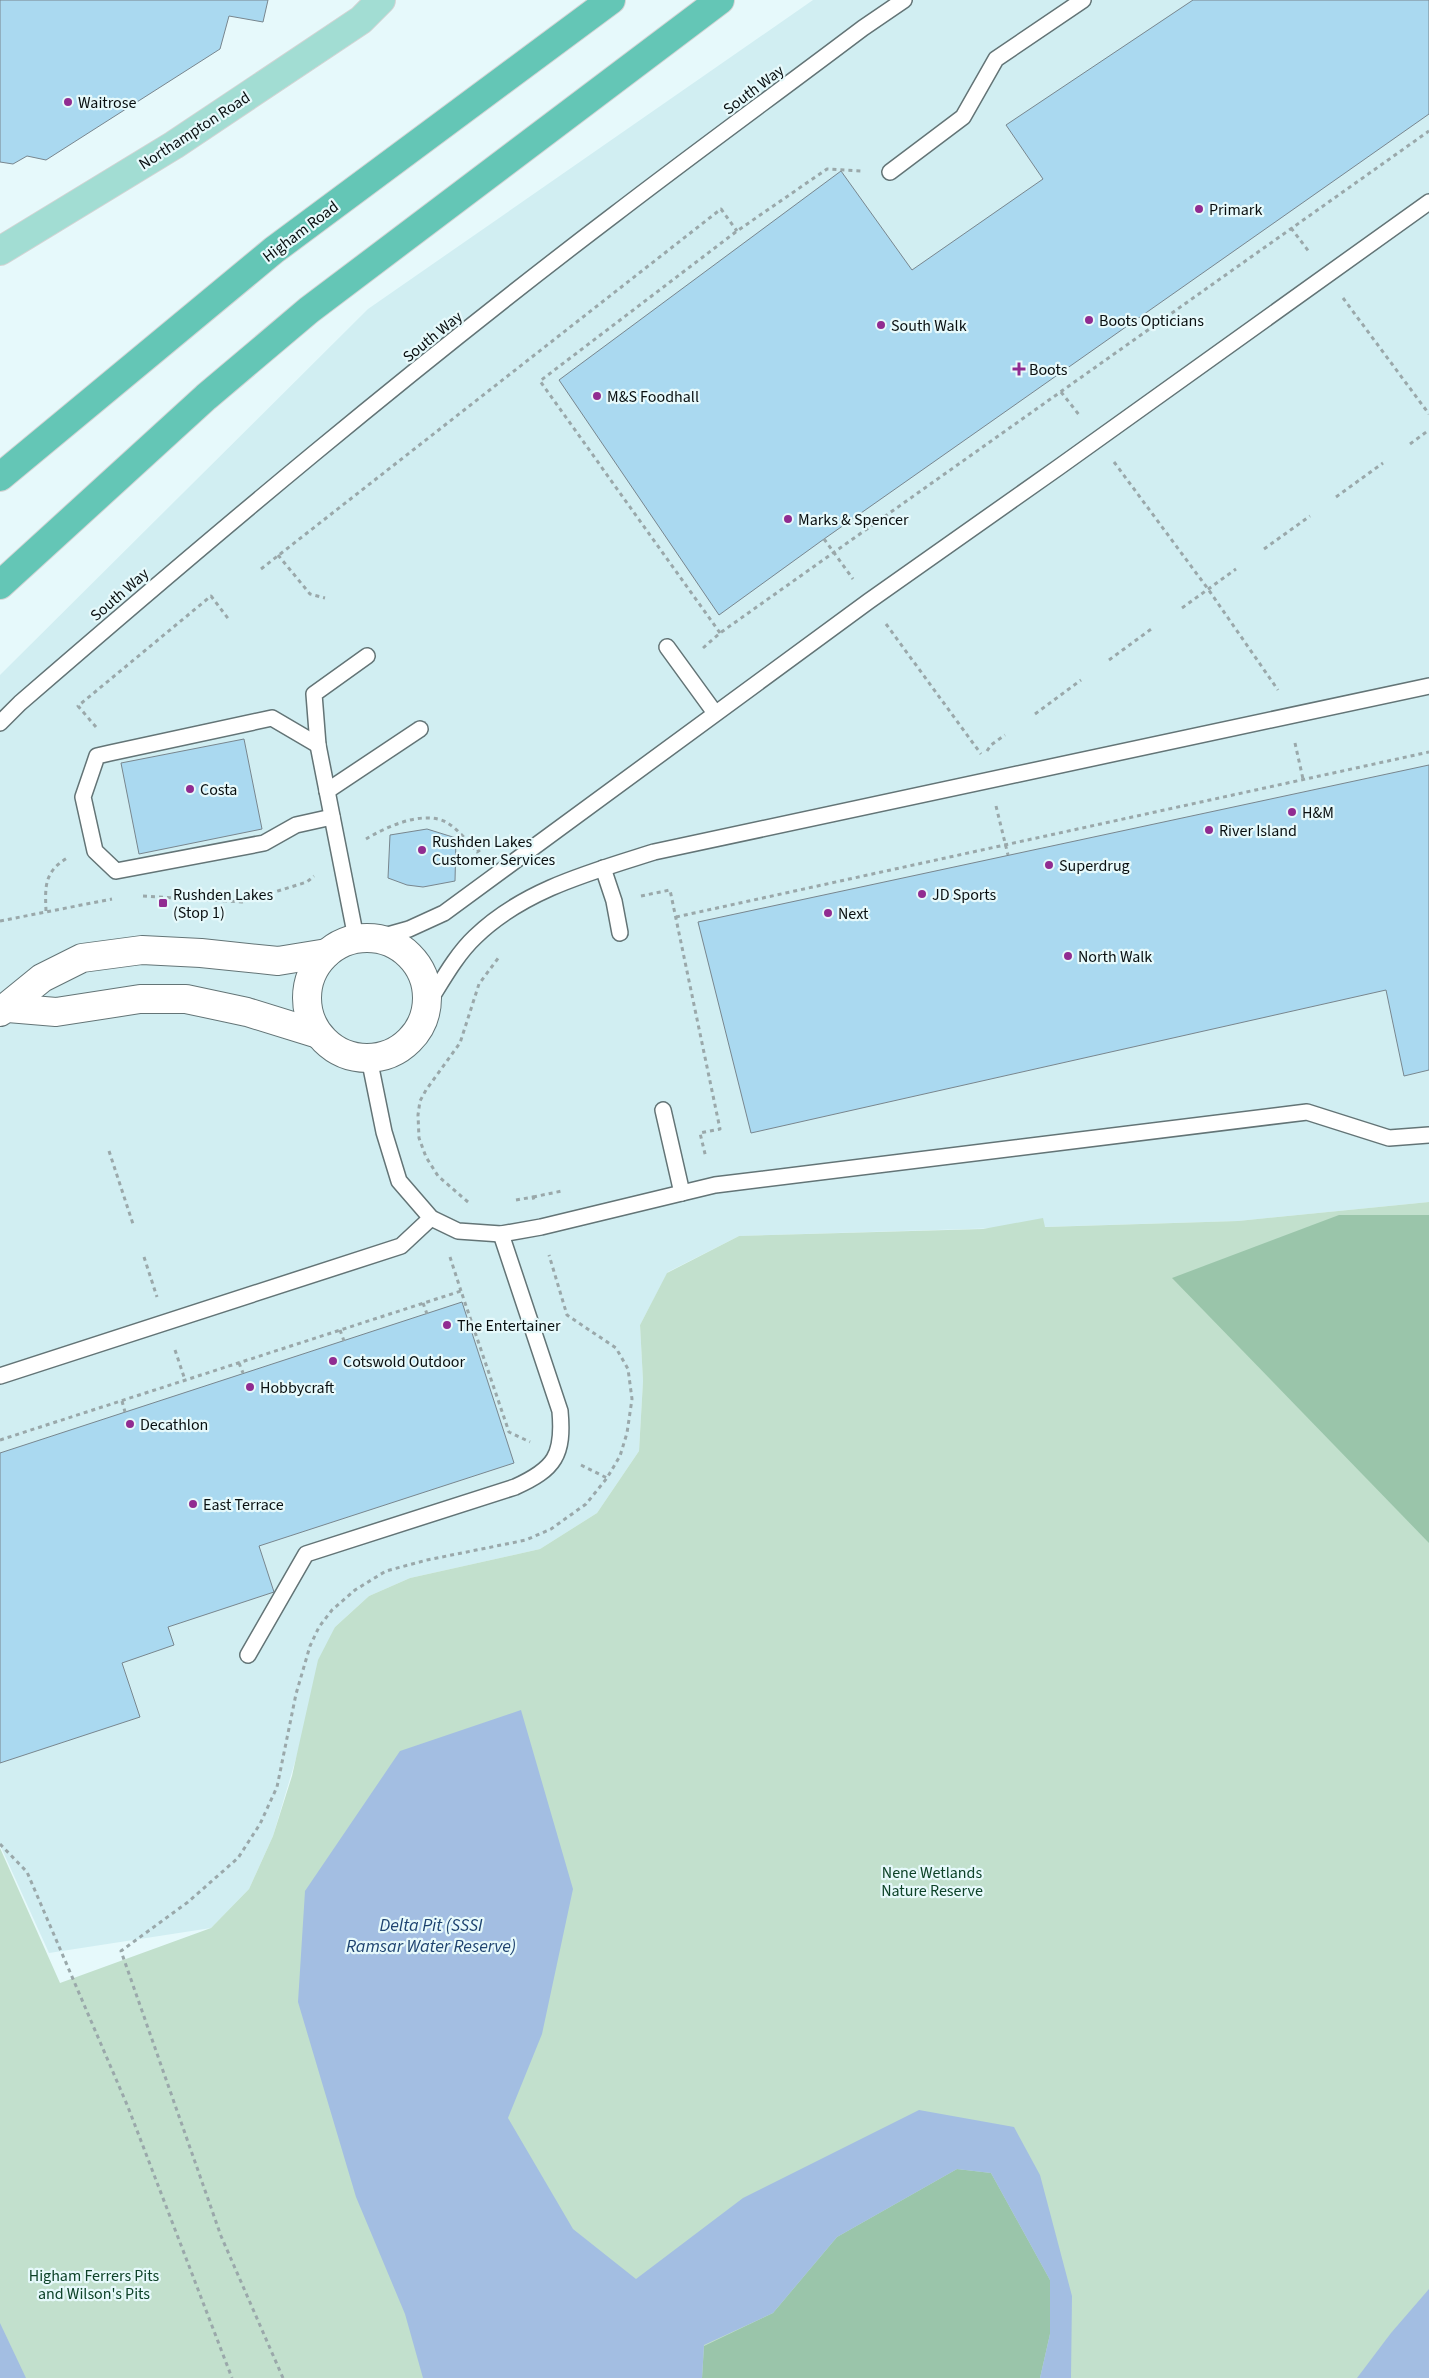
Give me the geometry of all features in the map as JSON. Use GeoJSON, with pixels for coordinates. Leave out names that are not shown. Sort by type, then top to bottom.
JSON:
{"type":"FeatureCollection","features":[{"type":"Feature","properties":{"kind":"highway","name":"Higham Road"},"geometry":{"type":"LineString","coordinates":[[0,477],[274,250],[611,0]]}},
{"type":"Feature","properties":{"kind":"highway"},"geometry":{"type":"LineString","coordinates":[[0,585],[206,397],[309,310],[720,0]]}},
{"type":"Feature","properties":{"kind":"main road","name":"Northampton Road"},"geometry":{"type":"LineString","coordinates":[[0,251],[174,145],[361,20],[381,0]]}},
{"type":"Feature","properties":{"kind":"street"},"geometry":{"type":"LineString","coordinates":[[366,938],[394,943],[419,965],[427,984],[428,1002],[424,1020],[415,1036],[402,1048],[386,1055],[369,1058],[351,1056],[332,1048],[318,1034],[310,1019],[306,996],[308,982],[315,966],[327,953],[342,943],[366,938]]}},
{"type":"Feature","properties":{"kind":"street"},"geometry":{"type":"LineString","coordinates":[[4,1010],[42,978],[82,958],[142,950],[201,953],[278,961],[327,953]]}},
{"type":"Feature","properties":{"kind":"street"},"geometry":{"type":"LineString","coordinates":[[4,1010],[56,1012],[140,999],[186,999],[247,1012],[318,1034]]}},
{"type":"Feature","properties":{"kind":"lane","name":"South Way"},"geometry":{"type":"LineString","coordinates":[[0,723],[20,703],[167,575],[474,325],[615,214],[863,28],[904,0]]}},
{"type":"Feature","properties":{"kind":"lane"},"geometry":{"type":"LineString","coordinates":[[890,172],[963,117],[996,59],[1073,3]]}},
{"type":"Feature","properties":{"kind":"lane"},"geometry":{"type":"LineString","coordinates":[[367,656],[314,694],[318,745],[332,818],[366,938],[409,928],[444,913],[869,601],[1098,440],[1429,202]]}},
{"type":"Feature","properties":{"kind":"lane"},"geometry":{"type":"LineString","coordinates":[[667,647],[715,713]]}},
{"type":"Feature","properties":{"kind":"lane"},"geometry":{"type":"LineString","coordinates":[[428,1002],[470,943],[490,925],[525,900],[560,883],[603,868],[654,852],[1429,686]]}},
{"type":"Feature","properties":{"kind":"lane"},"geometry":{"type":"LineString","coordinates":[[318,745],[272,718],[97,756],[83,797],[95,852],[116,871],[264,842],[296,825],[332,818]]}},
{"type":"Feature","properties":{"kind":"lane"},"geometry":{"type":"LineString","coordinates":[[327,791],[420,729]]}},
{"type":"Feature","properties":{"kind":"lane"},"geometry":{"type":"LineString","coordinates":[[603,868],[614,902],[620,933]]}},
{"type":"Feature","properties":{"kind":"lane"},"geometry":{"type":"LineString","coordinates":[[369,1058],[384,1132],[399,1181],[431,1218],[458,1231],[501,1234],[541,1227],[714,1185],[1307,1112],[1389,1138],[1429,1135]]}},
{"type":"Feature","properties":{"kind":"lane"},"geometry":{"type":"LineString","coordinates":[[663,1110],[682,1193]]}},
{"type":"Feature","properties":{"kind":"lane"},"geometry":{"type":"LineString","coordinates":[[0,1376],[401,1246],[431,1218]]}},
{"type":"Feature","properties":{"kind":"lane"},"geometry":{"type":"LineString","coordinates":[[248,1655],[306,1554],[515,1487],[536,1478],[558,1454],[562,1436],[560,1411],[501,1234]]}},
{"type":"Feature","properties":{"kind":"path"},"geometry":{"type":"LineString","coordinates":[[890,172],[827,169],[737,231],[540,381],[720,634],[1429,131]]}},
{"type":"Feature","properties":{"kind":"path"},"geometry":{"type":"LineString","coordinates":[[261,569],[721,209],[737,231]]}},
{"type":"Feature","properties":{"kind":"path"},"geometry":{"type":"LineString","coordinates":[[1291,228],[1429,414]]}},
{"type":"Feature","properties":{"kind":"path"},"geometry":{"type":"LineString","coordinates":[[1061,392],[1208,589],[1282,697],[1290,717],[1302,779]]}},
{"type":"Feature","properties":{"kind":"path"},"geometry":{"type":"LineString","coordinates":[[1410,444],[1429,430]]}},
{"type":"Feature","properties":{"kind":"path"},"geometry":{"type":"LineString","coordinates":[[1336,497],[1383,463]]}},
{"type":"Feature","properties":{"kind":"path"},"geometry":{"type":"LineString","coordinates":[[1264,550],[1310,516]]}},
{"type":"Feature","properties":{"kind":"path"},"geometry":{"type":"LineString","coordinates":[[824,539],[983,757],[991,745],[1005,735]]}},
{"type":"Feature","properties":{"kind":"path"},"geometry":{"type":"LineString","coordinates":[[278,555],[310,594],[324,598]]}},
{"type":"Feature","properties":{"kind":"path"},"geometry":{"type":"LineString","coordinates":[[1182,608],[1236,569]]}},
{"type":"Feature","properties":{"kind":"path"},"geometry":{"type":"LineString","coordinates":[[97,728],[78,706],[211,596],[230,620]]}},
{"type":"Feature","properties":{"kind":"path"},"geometry":{"type":"LineString","coordinates":[[1109,660],[1154,627]]}},
{"type":"Feature","properties":{"kind":"path"},"geometry":{"type":"LineString","coordinates":[[1035,714],[1081,680]]}},
{"type":"Feature","properties":{"kind":"path"},"geometry":{"type":"LineString","coordinates":[[676,916],[1429,752]]}},
{"type":"Feature","properties":{"kind":"path"},"geometry":{"type":"LineString","coordinates":[[994,798],[1008,855]]}},
{"type":"Feature","properties":{"kind":"path"},"geometry":{"type":"LineString","coordinates":[[361,841],[402,821],[425,819],[445,822],[477,852],[483,848]]}},
{"type":"Feature","properties":{"kind":"path"},"geometry":{"type":"LineString","coordinates":[[46,911],[45,886],[51,871],[67,858],[76,856]]}},
{"type":"Feature","properties":{"kind":"path"},"geometry":{"type":"LineString","coordinates":[[134,896],[242,902],[307,882],[322,871]]}},
{"type":"Feature","properties":{"kind":"path"},"geometry":{"type":"LineString","coordinates":[[632,898],[670,890],[720,1129],[700,1133],[706,1159],[698,1161]]}},
{"type":"Feature","properties":{"kind":"path"},"geometry":{"type":"LineString","coordinates":[[0,922],[46,911],[114,899]]}},
{"type":"Feature","properties":{"kind":"path"},"geometry":{"type":"LineString","coordinates":[[476,1203],[468,1202],[438,1176],[426,1157],[419,1138],[418,1115],[420,1101],[426,1090],[460,1043],[479,984],[500,955]]}},
{"type":"Feature","properties":{"kind":"path"},"geometry":{"type":"LineString","coordinates":[[109,1151],[133,1224]]}},
{"type":"Feature","properties":{"kind":"path"},"geometry":{"type":"LineString","coordinates":[[509,1202],[533,1197],[536,1207]]}},
{"type":"Feature","properties":{"kind":"path"},"geometry":{"type":"LineString","coordinates":[[283,2378],[221,2236],[121,1951],[188,1902],[238,1858],[260,1824],[277,1787],[296,1694],[310,1646],[319,1627],[332,1610],[355,1590],[386,1572],[426,1560],[526,1540],[551,1529],[586,1504],[607,1478],[620,1456],[627,1433],[632,1399],[628,1369],[616,1348],[567,1315],[548,1249]]}},
{"type":"Feature","properties":{"kind":"path"},"geometry":{"type":"LineString","coordinates":[[452,1250],[450,1258],[509,1432],[538,1445]]}},
{"type":"Feature","properties":{"kind":"path"},"geometry":{"type":"LineString","coordinates":[[144,1257],[158,1300]]}},
{"type":"Feature","properties":{"kind":"path"},"geometry":{"type":"LineString","coordinates":[[0,1440],[461,1291]]}},
{"type":"Feature","properties":{"kind":"path"},"geometry":{"type":"LineString","coordinates":[[423,1303],[427,1314]]}},
{"type":"Feature","properties":{"kind":"path"},"geometry":{"type":"LineString","coordinates":[[340,1330],[344,1341]]}},
{"type":"Feature","properties":{"kind":"path"},"geometry":{"type":"LineString","coordinates":[[172,1342],[185,1380]]}},
{"type":"Feature","properties":{"kind":"path"},"geometry":{"type":"LineString","coordinates":[[240,1362],[243,1374]]}},
{"type":"Feature","properties":{"kind":"path"},"geometry":{"type":"LineString","coordinates":[[122,1401],[126,1412]]}},
{"type":"Feature","properties":{"kind":"path"},"geometry":{"type":"LineString","coordinates":[[576,1463],[607,1478]]}},
{"type":"Feature","properties":{"kind":"path"},"geometry":{"type":"LineString","coordinates":[[0,1844],[27,1872],[31,1881],[128,2107],[232,2378]]}},
{"type":"Feature","properties":{"kind":"shaded area"},"geometry":{"type":"Polygon","coordinates":[[[813,0],[1429,0],[1429,1202],[1238,1221],[739,1236],[668,1272],[640,1325],[643,1381],[639,1451],[597,1513],[540,1549],[410,1578],[369,1596],[335,1627],[273,1836],[249,1889],[211,1928],[49,1953],[0,1845],[0,675],[368,309],[813,0]]]}},
{"type":"Feature","properties":{"kind":"green space","name":"Nene Wetlands Nature Reserve"},"geometry":{"type":"Polygon","coordinates":[[[1429,1202],[1429,2378],[0,2378],[0,1848],[60,1983],[211,1928],[249,1889],[273,1836],[292,1776],[318,1660],[335,1627],[369,1596],[410,1578],[540,1549],[597,1513],[639,1451],[643,1381],[640,1325],[667,1273],[739,1236],[983,1229],[1043,1218],[1045,1227],[1238,1221],[1429,1202]]]}},
{"type":"Feature","properties":{"kind":"green space"},"geometry":{"type":"Polygon","coordinates":[[[1339,1215],[1429,1215],[1429,1543],[1172,1278],[1339,1215]]]}},
{"type":"Feature","properties":{"kind":"green space"},"geometry":{"type":"Polygon","coordinates":[[[957,2169],[991,2173],[1050,2280],[1050,2334],[1040,2378],[702,2378],[704,2346],[773,2313],[837,2237],[957,2169]]]}},
{"type":"Feature","properties":{"kind":"water","name":"Delta Pit (SSSI Ramsar Water Reserve)"},"geometry":{"type":"Polygon","coordinates":[[[521,1710],[573,1889],[542,2034],[508,2118],[573,2229],[636,2279],[743,2198],[919,2110],[1014,2127],[1040,2175],[1072,2296],[1071,2378],[1040,2378],[1050,2334],[1050,2280],[991,2173],[957,2169],[837,2237],[773,2313],[704,2345],[702,2378],[423,2378],[405,2314],[356,2197],[298,2002],[305,1891],[400,1751],[521,1710]]]}},
{"type":"Feature","properties":{"kind":"water"},"geometry":{"type":"Polygon","coordinates":[[[1429,2289],[1429,2378],[1357,2378],[1391,2333],[1429,2289]]]}},
{"type":"Feature","properties":{"kind":"water"},"geometry":{"type":"Polygon","coordinates":[[[0,2323],[26,2378],[0,2378],[0,2323]]]}},
{"type":"Feature","properties":{"kind":"building","name":"Waitrose"},"geometry":{"type":"Polygon","coordinates":[[[0,0],[268,0],[263,22],[229,16],[220,49],[46,160],[27,156],[13,164],[0,162],[0,0]]]}},
{"type":"Feature","properties":{"kind":"building","name":"South Walk"},"geometry":{"type":"Polygon","coordinates":[[[1193,0],[1429,0],[1429,114],[824,539],[719,615],[559,380],[841,171],[912,270],[1043,179],[1006,125],[1193,0]]]}},
{"type":"Feature","properties":{"kind":"building","name":"Costa"},"geometry":{"type":"Polygon","coordinates":[[[244,739],[262,829],[139,854],[121,763],[244,739]]]}},
{"type":"Feature","properties":{"kind":"building","name":"North Walk"},"geometry":{"type":"Polygon","coordinates":[[[1429,765],[1429,1070],[1404,1076],[1386,990],[751,1133],[698,922],[1429,765]]]}},
{"type":"Feature","properties":{"kind":"building","name":"Rushden Lakes Customer Services"},"geometry":{"type":"Polygon","coordinates":[[[427,829],[456,838],[455,881],[423,887],[407,885],[388,878],[390,835],[427,829]]]}},
{"type":"Feature","properties":{"kind":"building","name":"East Terrace"},"geometry":{"type":"Polygon","coordinates":[[[462,1302],[514,1463],[259,1546],[274,1592],[168,1627],[174,1645],[122,1663],[140,1717],[0,1763],[0,1453],[462,1302]]]}},
{"type":"Feature","properties":{"kind":"place","name":"Waitrose"},"geometry":{"type":"Point","coordinates":[68,102]}},
{"type":"Feature","properties":{"kind":"place","name":"Primark"},"geometry":{"type":"Point","coordinates":[1199,209]}},
{"type":"Feature","properties":{"kind":"place","name":"Boots Opticians"},"geometry":{"type":"Point","coordinates":[1089,320]}},
{"type":"Feature","properties":{"kind":"place","name":"South Walk"},"geometry":{"type":"Point","coordinates":[881,325]}},
{"type":"Feature","properties":{"kind":"place","name":"Boots"},"geometry":{"type":"Point","coordinates":[1019,369]}},
{"type":"Feature","properties":{"kind":"place","name":"M&S Foodhall"},"geometry":{"type":"Point","coordinates":[597,396]}},
{"type":"Feature","properties":{"kind":"place","name":"Marks & Spencer"},"geometry":{"type":"Point","coordinates":[788,519]}},
{"type":"Feature","properties":{"kind":"place","name":"Costa"},"geometry":{"type":"Point","coordinates":[190,789]}},
{"type":"Feature","properties":{"kind":"place","name":"H&M"},"geometry":{"type":"Point","coordinates":[1292,812]}},
{"type":"Feature","properties":{"kind":"place","name":"River Island"},"geometry":{"type":"Point","coordinates":[1209,830]}},
{"type":"Feature","properties":{"kind":"place","name":"Rushden Lakes Customer Services"},"geometry":{"type":"Point","coordinates":[422,850]}},
{"type":"Feature","properties":{"kind":"place","name":"Superdrug"},"geometry":{"type":"Point","coordinates":[1049,865]}},
{"type":"Feature","properties":{"kind":"place","name":"JD Sports"},"geometry":{"type":"Point","coordinates":[922,894]}},
{"type":"Feature","properties":{"kind":"place","name":"Rushden Lakes (Stop 1)"},"geometry":{"type":"Point","coordinates":[163,903]}},
{"type":"Feature","properties":{"kind":"place","name":"Next"},"geometry":{"type":"Point","coordinates":[828,913]}},
{"type":"Feature","properties":{"kind":"place","name":"North Walk"},"geometry":{"type":"Point","coordinates":[1068,956]}},
{"type":"Feature","properties":{"kind":"place","name":"The Entertainer"},"geometry":{"type":"Point","coordinates":[447,1325]}},
{"type":"Feature","properties":{"kind":"place","name":"Cotswold Outdoor"},"geometry":{"type":"Point","coordinates":[333,1361]}},
{"type":"Feature","properties":{"kind":"place","name":"Hobbycraft"},"geometry":{"type":"Point","coordinates":[250,1387]}},
{"type":"Feature","properties":{"kind":"place","name":"Decathlon"},"geometry":{"type":"Point","coordinates":[130,1424]}},
{"type":"Feature","properties":{"kind":"place","name":"East Terrace"},"geometry":{"type":"Point","coordinates":[193,1504]}},
{"type":"Feature","properties":{"kind":"park label","name":"Higham Ferrers Pits and Wilson's Pits"},"geometry":{"type":"Point","coordinates":[94,2284]}}]}
